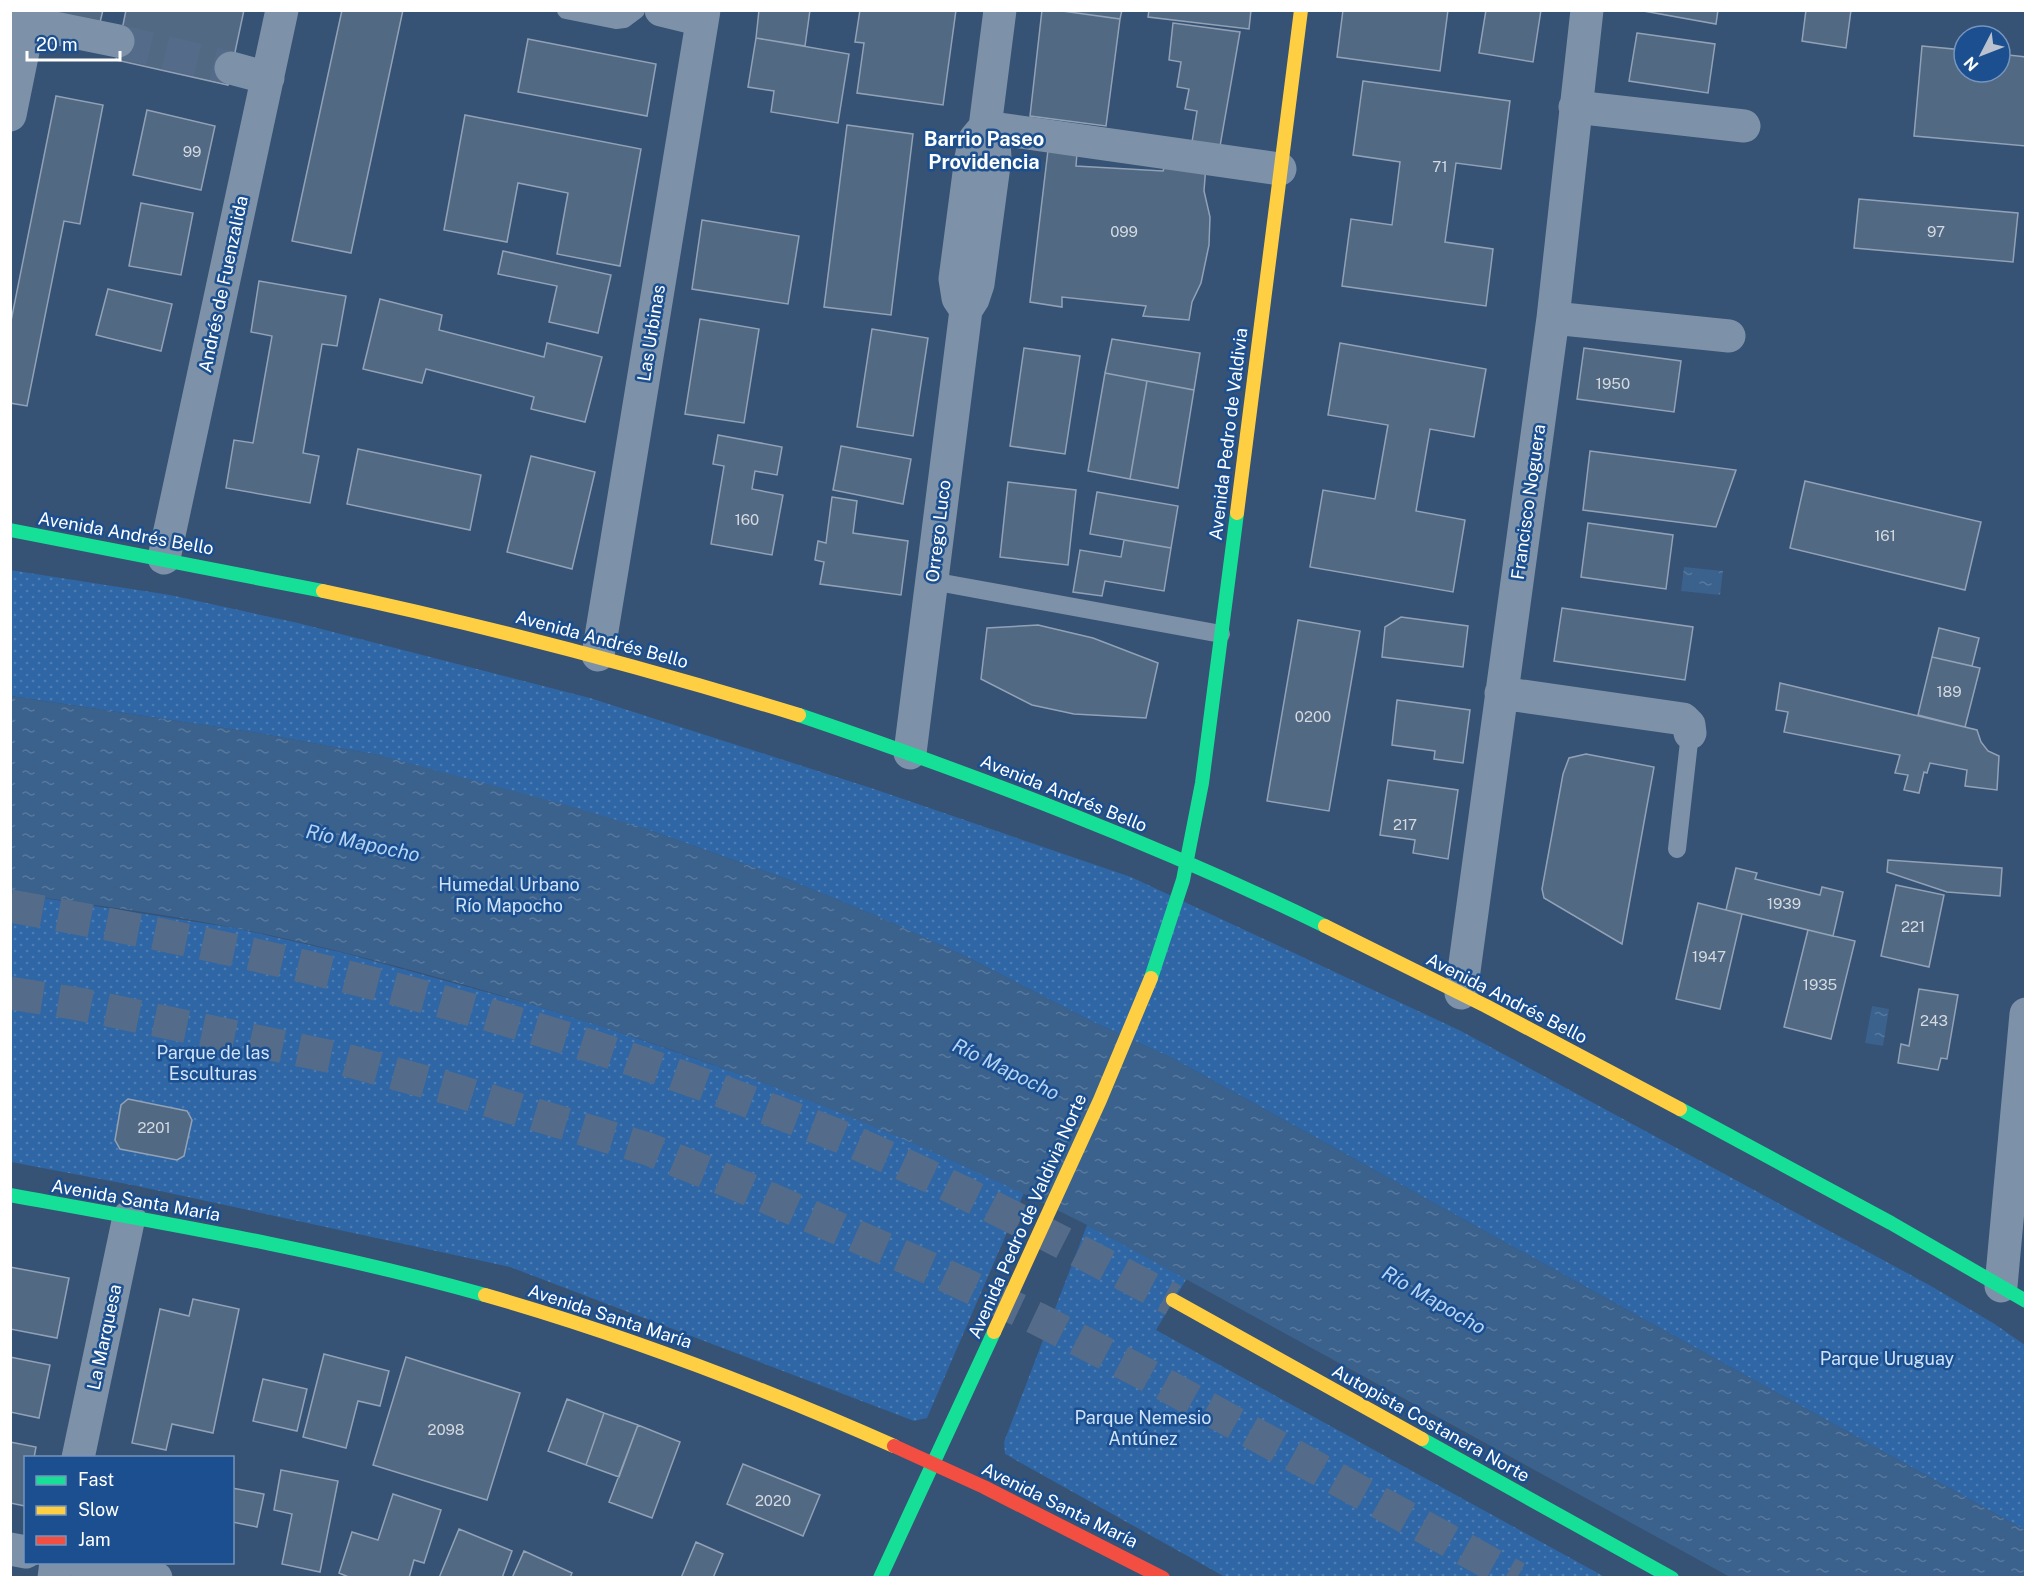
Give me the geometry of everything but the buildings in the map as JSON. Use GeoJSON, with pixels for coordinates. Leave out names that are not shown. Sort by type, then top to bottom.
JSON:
{"type":"FeatureCollection","features":[{"type":"Feature","properties":{"kind":"main road","name":"Avenida Pedro de Valdivia"},"geometry":{"type":"LineString","coordinates":[[1187,862],[1202,783],[1301,10]]}},
{"type":"Feature","properties":{"kind":"main road","name":"Avenida Andrés Bello"},"geometry":{"type":"LineString","coordinates":[[10,530],[164,558],[380,602],[598,655],[738,696],[910,753],[1187,862],[1461,993],[1795,1171],[2013,1293]]}},
{"type":"Feature","properties":{"kind":"main road","name":"Avenida Pedro de Valdivia Norte"},"geometry":{"type":"LineString","coordinates":[[880,1578],[1130,1029],[1164,940],[1187,862]]}},
{"type":"Feature","properties":{"kind":"main road","name":"Avenida Santa María"},"geometry":{"type":"LineString","coordinates":[[10,1195],[323,1254],[419,1276],[615,1335],[812,1410],[934,1463],[1060,1524],[1163,1578]]}},
{"type":"Feature","properties":{"kind":"main road","name":"Autopista Costanera Norte"},"geometry":{"type":"LineString","coordinates":[[1173,1300],[1672,1578]]}},
{"type":"Feature","properties":{"kind":"street","name":"Andrés de Fuenzalida"},"geometry":{"type":"LineString","coordinates":[[164,558],[282,10]]}},
{"type":"Feature","properties":{"kind":"street","name":"Orrego Luco"},"geometry":{"type":"LineString","coordinates":[[910,753],[966,310],[978,284],[995,158],[994,142],[985,127],[1000,10]]}},
{"type":"Feature","properties":{"kind":"street","name":"Francisco Noguera"},"geometry":{"type":"LineString","coordinates":[[1461,993],[1553,318],[1587,10]]}},
{"type":"Feature","properties":{"kind":"street"},"geometry":{"type":"LineString","coordinates":[[654,11],[703,15]]}},
{"type":"Feature","properties":{"kind":"street","name":"Las Urbinas"},"geometry":{"type":"LineString","coordinates":[[598,655],[703,15]]}},
{"type":"Feature","properties":{"kind":"street"},"geometry":{"type":"LineString","coordinates":[[10,115],[20,20],[118,41]]}},
{"type":"Feature","properties":{"kind":"street"},"geometry":{"type":"LineString","coordinates":[[231,68],[268,78]]}},
{"type":"Feature","properties":{"kind":"street"},"geometry":{"type":"LineString","coordinates":[[1575,107],[1744,126]]}},
{"type":"Feature","properties":{"kind":"street"},"geometry":{"type":"LineString","coordinates":[[985,127],[1280,170]]}},
{"type":"Feature","properties":{"kind":"street"},"geometry":{"type":"LineString","coordinates":[[1553,318],[1729,336]]}},
{"type":"Feature","properties":{"kind":"street"},"geometry":{"type":"LineString","coordinates":[[1501,693],[1683,719],[1689,725],[1690,733]]}},
{"type":"Feature","properties":{"kind":"street"},"geometry":{"type":"LineString","coordinates":[[2013,1293],[2025,1014]]}},
{"type":"Feature","properties":{"kind":"street","name":"La Marquesa"},"geometry":{"type":"LineString","coordinates":[[78,1456],[129,1216]]}},
{"type":"Feature","properties":{"kind":"street"},"geometry":{"type":"LineString","coordinates":[[85,1564],[156,1578]]}},
{"type":"Feature","properties":{"kind":"lane"},"geometry":{"type":"LineString","coordinates":[[566,10],[616,20],[654,11]]}},
{"type":"Feature","properties":{"kind":"lane"},"geometry":{"type":"LineString","coordinates":[[932,581],[1221,634]]}},
{"type":"Feature","properties":{"kind":"lane"},"geometry":{"type":"LineString","coordinates":[[1677,849],[1690,733]]}},
{"type":"Feature","properties":{"kind":"green space","name":"Parque Uruguay"},"geometry":{"type":"Polygon","coordinates":[[[10,570],[170,595],[298,623],[590,698],[871,788],[1131,877],[1459,1030],[1931,1286],[2025,1345],[2025,1530],[1172,1058],[1091,1021],[969,958],[879,917],[787,879],[646,829],[378,755],[258,733],[11,696],[10,570]]]}},
{"type":"Feature","properties":{"kind":"green space","name":"Parque de las Esculturas"},"geometry":{"type":"Polygon","coordinates":[[[11,893],[235,928],[344,953],[530,1004],[751,1078],[874,1125],[1024,1193],[927,1418],[914,1421],[510,1267],[137,1186],[11,1162],[11,893]]]}},
{"type":"Feature","properties":{"kind":"green space","name":"Parque Nemesio Antúnez"},"geometry":{"type":"Polygon","coordinates":[[[1087,1225],[1187,1278],[1156,1330],[1605,1577],[1225,1577],[1005,1454],[1004,1442],[1087,1225]]]}},
{"type":"Feature","properties":{"kind":"water"},"geometry":{"type":"Polygon","coordinates":[[[1684,567],[1723,571],[1720,595],[1681,591],[1684,567]]]}},
{"type":"Feature","properties":{"kind":"water","name":"Humedal Urbano Río Mapocho"},"geometry":{"type":"Polygon","coordinates":[[[10,696],[258,733],[378,755],[574,807],[646,829],[787,879],[879,917],[969,958],[1091,1021],[1172,1058],[2025,1530],[2025,1577],[1730,1577],[1087,1225],[942,1156],[868,1124],[642,1040],[489,992],[363,957],[207,923],[11,893],[10,696]]]}},
{"type":"Feature","properties":{"kind":"water"},"geometry":{"type":"Polygon","coordinates":[[[1872,1006],[1889,1009],[1883,1046],[1865,1043],[1872,1006]]]}},
{"type":"Feature","properties":{"kind":"tunnel"},"geometry":{"type":"LineString","coordinates":[[118,41],[231,68]]}},
{"type":"Feature","properties":{"kind":"tunnel"},"geometry":{"type":"LineString","coordinates":[[10,906],[201,943],[295,964],[483,1013],[667,1072],[828,1132],[892,1159],[1014,1218],[1173,1300]]}},
{"type":"Feature","properties":{"kind":"tunnel"},"geometry":{"type":"LineString","coordinates":[[10,993],[79,1004],[342,1059],[448,1088],[648,1149],[743,1187],[934,1270],[1038,1319],[1149,1376],[1517,1578]]}},
{"type":"Feature","properties":{"kind":"traffic: fast"},"geometry":{"type":"LineString","coordinates":[[1151,978],[1183,880],[1202,783],[1237,513]]}},
{"type":"Feature","properties":{"kind":"traffic: fast"},"geometry":{"type":"LineString","coordinates":[[10,530],[323,591]]}},
{"type":"Feature","properties":{"kind":"traffic: fast"},"geometry":{"type":"LineString","coordinates":[[799,715],[1065,812],[1196,867],[1325,926]]}},
{"type":"Feature","properties":{"kind":"traffic: fast"},"geometry":{"type":"LineString","coordinates":[[1680,1109],[1891,1223],[2026,1301]]}},
{"type":"Feature","properties":{"kind":"traffic: fast"},"geometry":{"type":"LineString","coordinates":[[10,1195],[308,1252],[485,1295]]}},
{"type":"Feature","properties":{"kind":"traffic: fast"},"geometry":{"type":"LineString","coordinates":[[880,1578],[994,1332]]}},
{"type":"Feature","properties":{"kind":"traffic: fast"},"geometry":{"type":"LineString","coordinates":[[1422,1439],[1672,1578]]}},
{"type":"Feature","properties":{"kind":"traffic: slow"},"geometry":{"type":"LineString","coordinates":[[1237,513],[1301,10]]}},
{"type":"Feature","properties":{"kind":"traffic: slow"},"geometry":{"type":"LineString","coordinates":[[323,591],[562,648],[799,715]]}},
{"type":"Feature","properties":{"kind":"traffic: slow"},"geometry":{"type":"LineString","coordinates":[[1325,926],[1486,1006],[1680,1109]]}},
{"type":"Feature","properties":{"kind":"traffic: slow"},"geometry":{"type":"LineString","coordinates":[[994,1332],[1100,1100],[1151,978]]}},
{"type":"Feature","properties":{"kind":"traffic: slow"},"geometry":{"type":"LineString","coordinates":[[485,1295],[589,1327],[692,1363],[894,1446]]}},
{"type":"Feature","properties":{"kind":"traffic: slow"},"geometry":{"type":"LineString","coordinates":[[1173,1300],[1422,1439]]}},
{"type":"Feature","properties":{"kind":"traffic: jam"},"geometry":{"type":"LineString","coordinates":[[894,1446],[984,1487],[1163,1578]]}},
{"type":"Feature","properties":{"kind":"district","name":"Barrio Paseo Providencia"},"geometry":{"type":"Point","coordinates":[984,150]}},
{"type":"Feature","properties":{"kind":"water label","name":"Río Mapocho"},"geometry":{"type":"Point","coordinates":[363,843]}},
{"type":"Feature","properties":{"kind":"water label","name":"Río Mapocho"},"geometry":{"type":"Point","coordinates":[1006,1069]}},
{"type":"Feature","properties":{"kind":"water label","name":"Río Mapocho"},"geometry":{"type":"Point","coordinates":[1434,1300]}}]}
